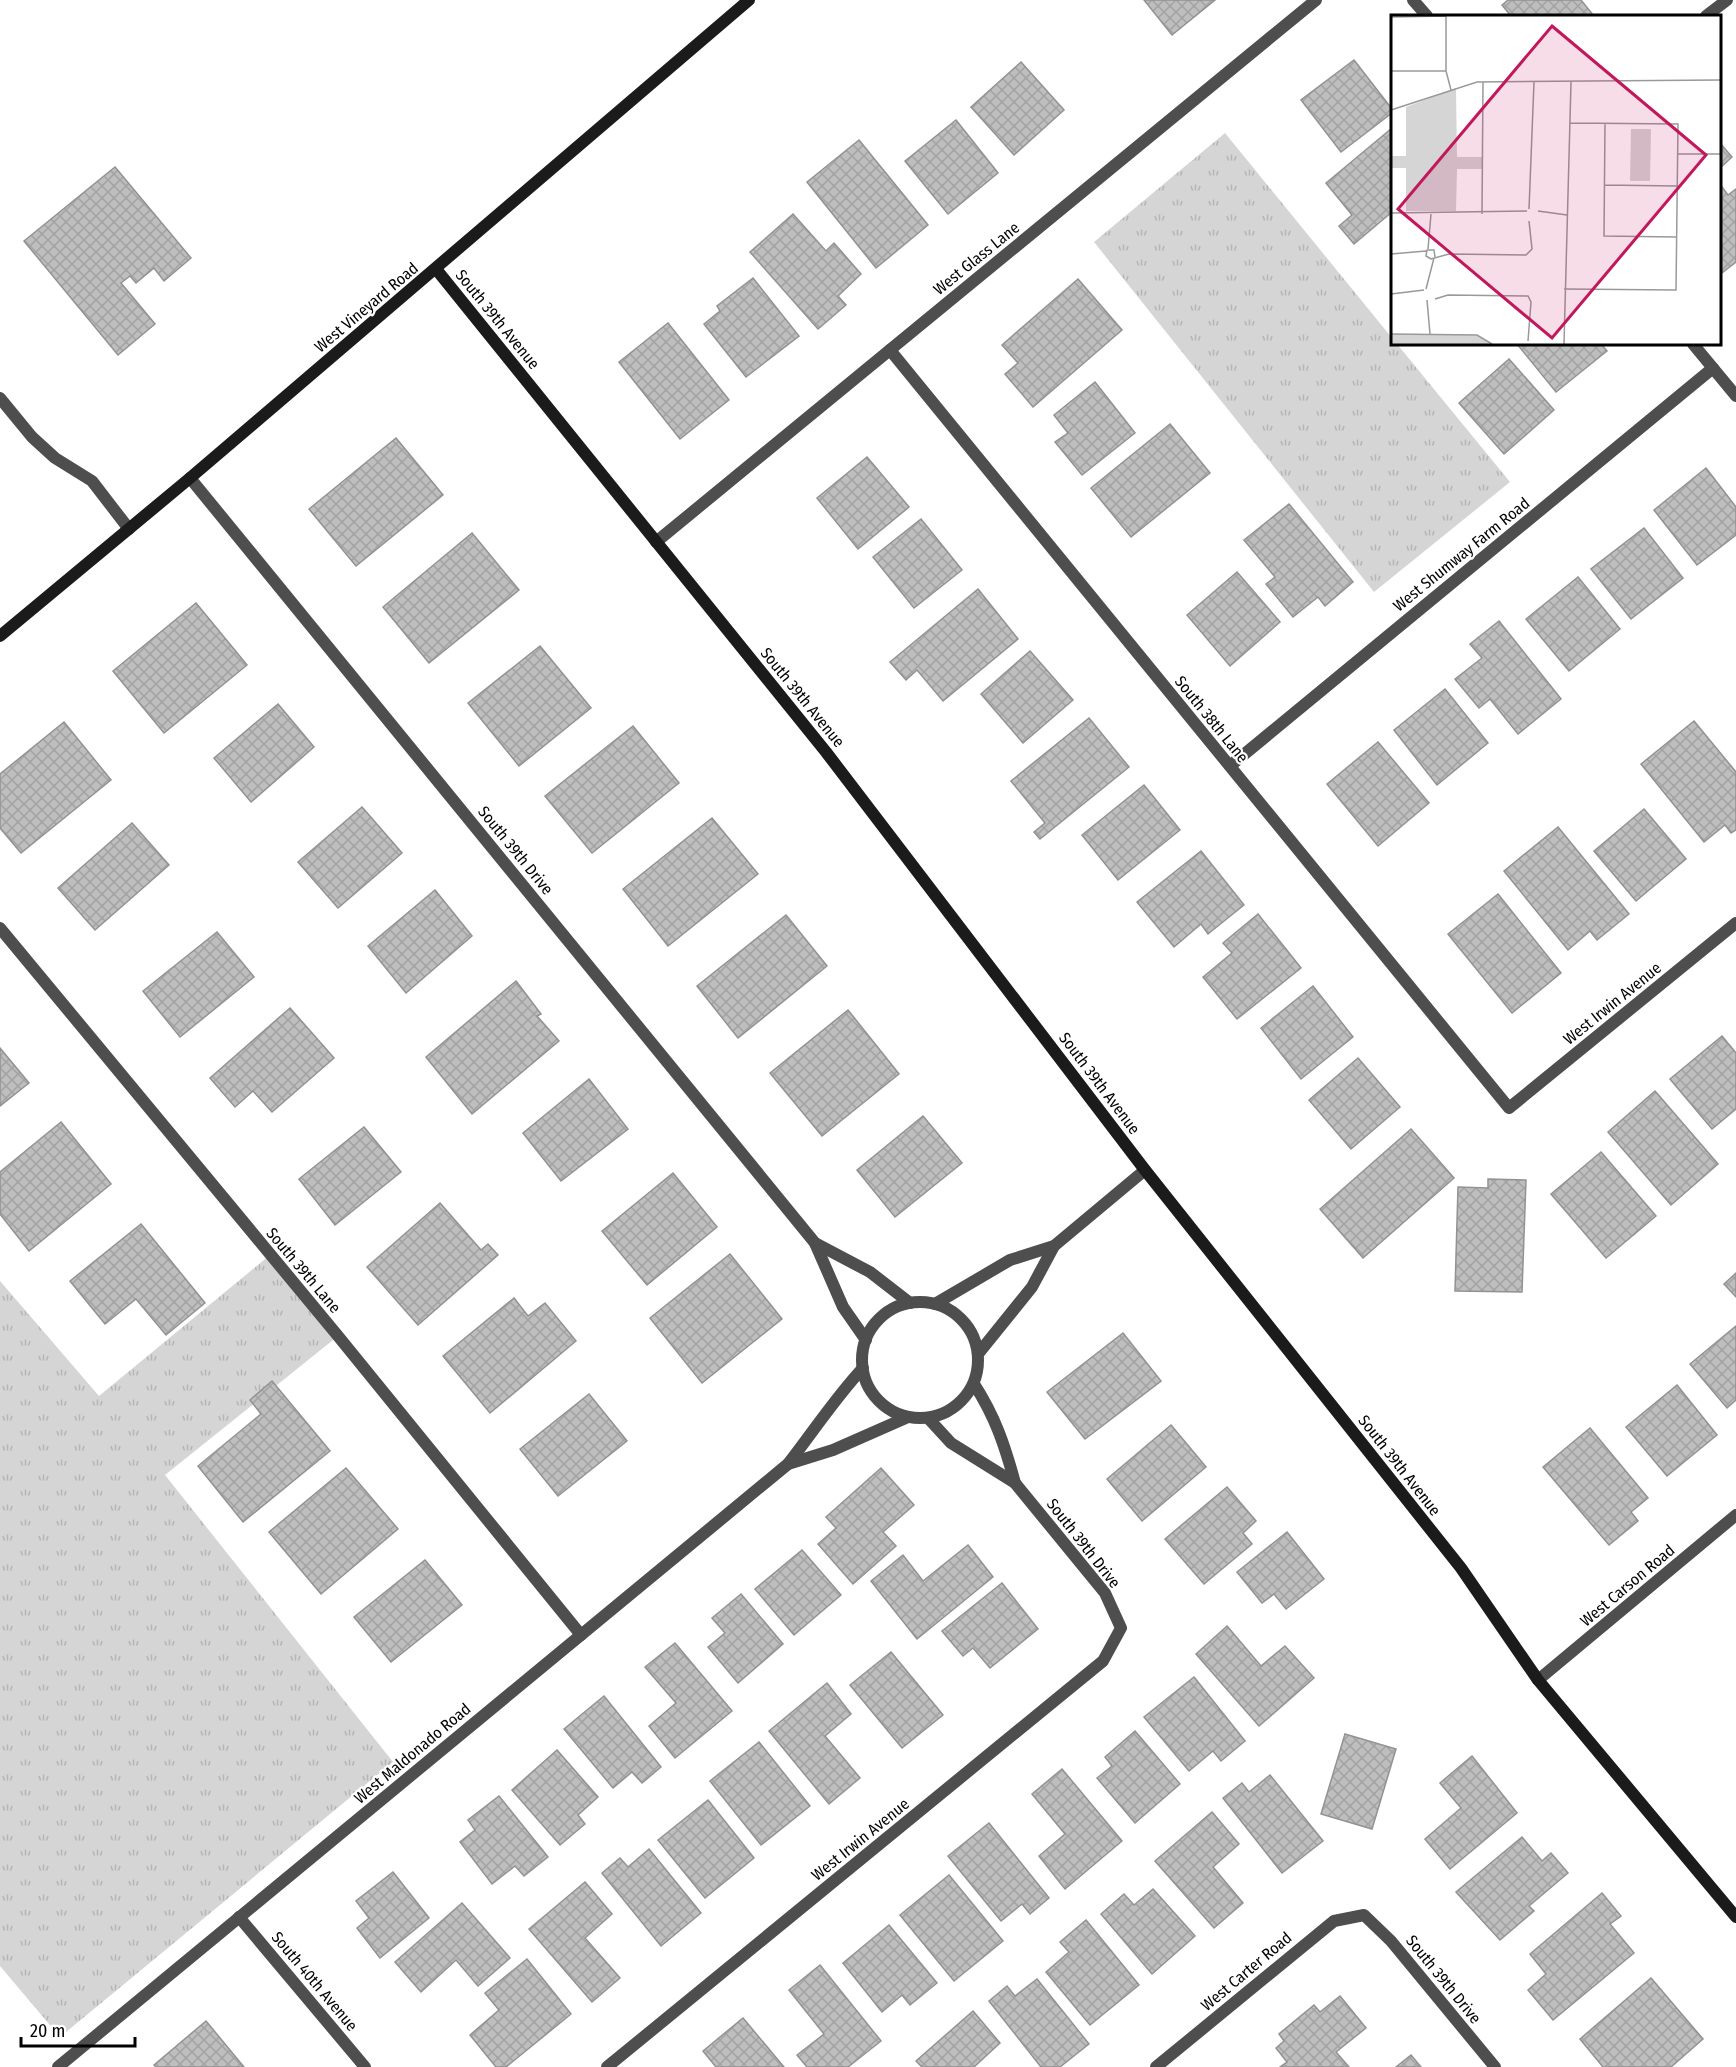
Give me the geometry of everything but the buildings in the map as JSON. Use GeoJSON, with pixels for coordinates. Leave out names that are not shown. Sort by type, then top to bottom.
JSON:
{"type":"FeatureCollection","features":[{"type":"Feature","properties":{"kind":"street","name":"West Vineyard Road"},"geometry":{"type":"LineString","coordinates":[[0,636],[190,478],[749,0]]}},
{"type":"Feature","properties":{"kind":"street","name":"West Glass Lane"},"geometry":{"type":"LineString","coordinates":[[656,542],[1316,0]]}},
{"type":"Feature","properties":{"kind":"street"},"geometry":{"type":"LineString","coordinates":[[1413,0],[1425,15]]}},
{"type":"Feature","properties":{"kind":"street"},"geometry":{"type":"LineString","coordinates":[[1707,15],[1727,0]]}},
{"type":"Feature","properties":{"kind":"street","name":"South 39th Avenue"},"geometry":{"type":"LineString","coordinates":[[436,269],[826,752],[1145,1170],[1461,1568],[1538,1680],[1736,1917]]}},
{"type":"Feature","properties":{"kind":"street"},"geometry":{"type":"LineString","coordinates":[[1694,345],[1736,396]]}},
{"type":"Feature","properties":{"kind":"street","name":"South 38th Lane"},"geometry":{"type":"LineString","coordinates":[[890,350],[1509,1108]]}},
{"type":"Feature","properties":{"kind":"street","name":"West Shumway Farm Road"},"geometry":{"type":"LineString","coordinates":[[1230,766],[1713,368]]}},
{"type":"Feature","properties":{"kind":"street"},"geometry":{"type":"LineString","coordinates":[[0,398],[32,437],[55,458],[92,481],[129,529]]}},
{"type":"Feature","properties":{"kind":"street","name":"South 39th Drive"},"geometry":{"type":"LineString","coordinates":[[190,478],[816,1243],[843,1307],[866,1340]]}},
{"type":"Feature","properties":{"kind":"street","name":"West Irwin Avenue"},"geometry":{"type":"LineString","coordinates":[[1509,1108],[1736,923]]}},
{"type":"Feature","properties":{"kind":"street","name":"South 39th Lane"},"geometry":{"type":"LineString","coordinates":[[0,928],[338,1336],[581,1635]]}},
{"type":"Feature","properties":{"kind":"street"},"geometry":{"type":"LineString","coordinates":[[978,1354],[1032,1287],[1054,1246],[1145,1170]]}},
{"type":"Feature","properties":{"kind":"street","name":"South 39th Drive"},"geometry":{"type":"LineString","coordinates":[[816,1243],[870,1272],[910,1303]]}},
{"type":"Feature","properties":{"kind":"street"},"geometry":{"type":"LineString","coordinates":[[935,1304],[1010,1260],[1054,1246]]}},
{"type":"Feature","properties":{"kind":"street"},"geometry":{"type":"LineString","coordinates":[[910,1303],[935,1304],[951,1311],[965,1322],[974,1337],[978,1354],[978,1369],[974,1384],[963,1400],[947,1412],[928,1418],[908,1417],[891,1411],[878,1400],[868,1385],[863,1368],[866,1340],[873,1327],[883,1316],[896,1308],[910,1303]]}},
{"type":"Feature","properties":{"kind":"street","name":"West Maldonado Road"},"geometry":{"type":"LineString","coordinates":[[58,2067],[788,1464],[843,1389],[863,1368]]}},
{"type":"Feature","properties":{"kind":"street","name":"South 39th Drive"},"geometry":{"type":"LineString","coordinates":[[974,1384],[990,1408],[1004,1442],[1015,1483]]}},
{"type":"Feature","properties":{"kind":"street","name":"West Maldonado Road"},"geometry":{"type":"LineString","coordinates":[[788,1464],[832,1450],[908,1417]]}},
{"type":"Feature","properties":{"kind":"street","name":"South 39th Drive"},"geometry":{"type":"LineString","coordinates":[[928,1418],[951,1443],[1015,1483],[1105,1593],[1121,1628]]}},
{"type":"Feature","properties":{"kind":"street","name":"West Carson Road"},"geometry":{"type":"LineString","coordinates":[[1538,1680],[1736,1515]]}},
{"type":"Feature","properties":{"kind":"street","name":"West Irwin Avenue"},"geometry":{"type":"LineString","coordinates":[[607,2067],[1103,1661],[1121,1628]]}},
{"type":"Feature","properties":{"kind":"street","name":"South 39th Drive"},"geometry":{"type":"LineString","coordinates":[[1364,1915],[1391,1941],[1495,2067]]}},
{"type":"Feature","properties":{"kind":"street","name":"West Carter Road"},"geometry":{"type":"LineString","coordinates":[[1156,2067],[1334,1921],[1364,1915]]}},
{"type":"Feature","properties":{"kind":"street","name":"South 40th Avenue"},"geometry":{"type":"LineString","coordinates":[[239,1917],[365,2067]]}},
{"type":"Feature","properties":{"kind":"green space"},"geometry":{"type":"Polygon","coordinates":[[[1225,133],[1391,337],[1391,345],[1398,345],[1510,482],[1374,592],[1094,242],[1225,133]]]}},
{"type":"Feature","properties":{"kind":"green space"},"geometry":{"type":"Polygon","coordinates":[[[270,1255],[338,1336],[165,1475],[393,1762],[60,2037],[0,1966],[0,1281],[99,1396],[270,1255]]]}}]}
